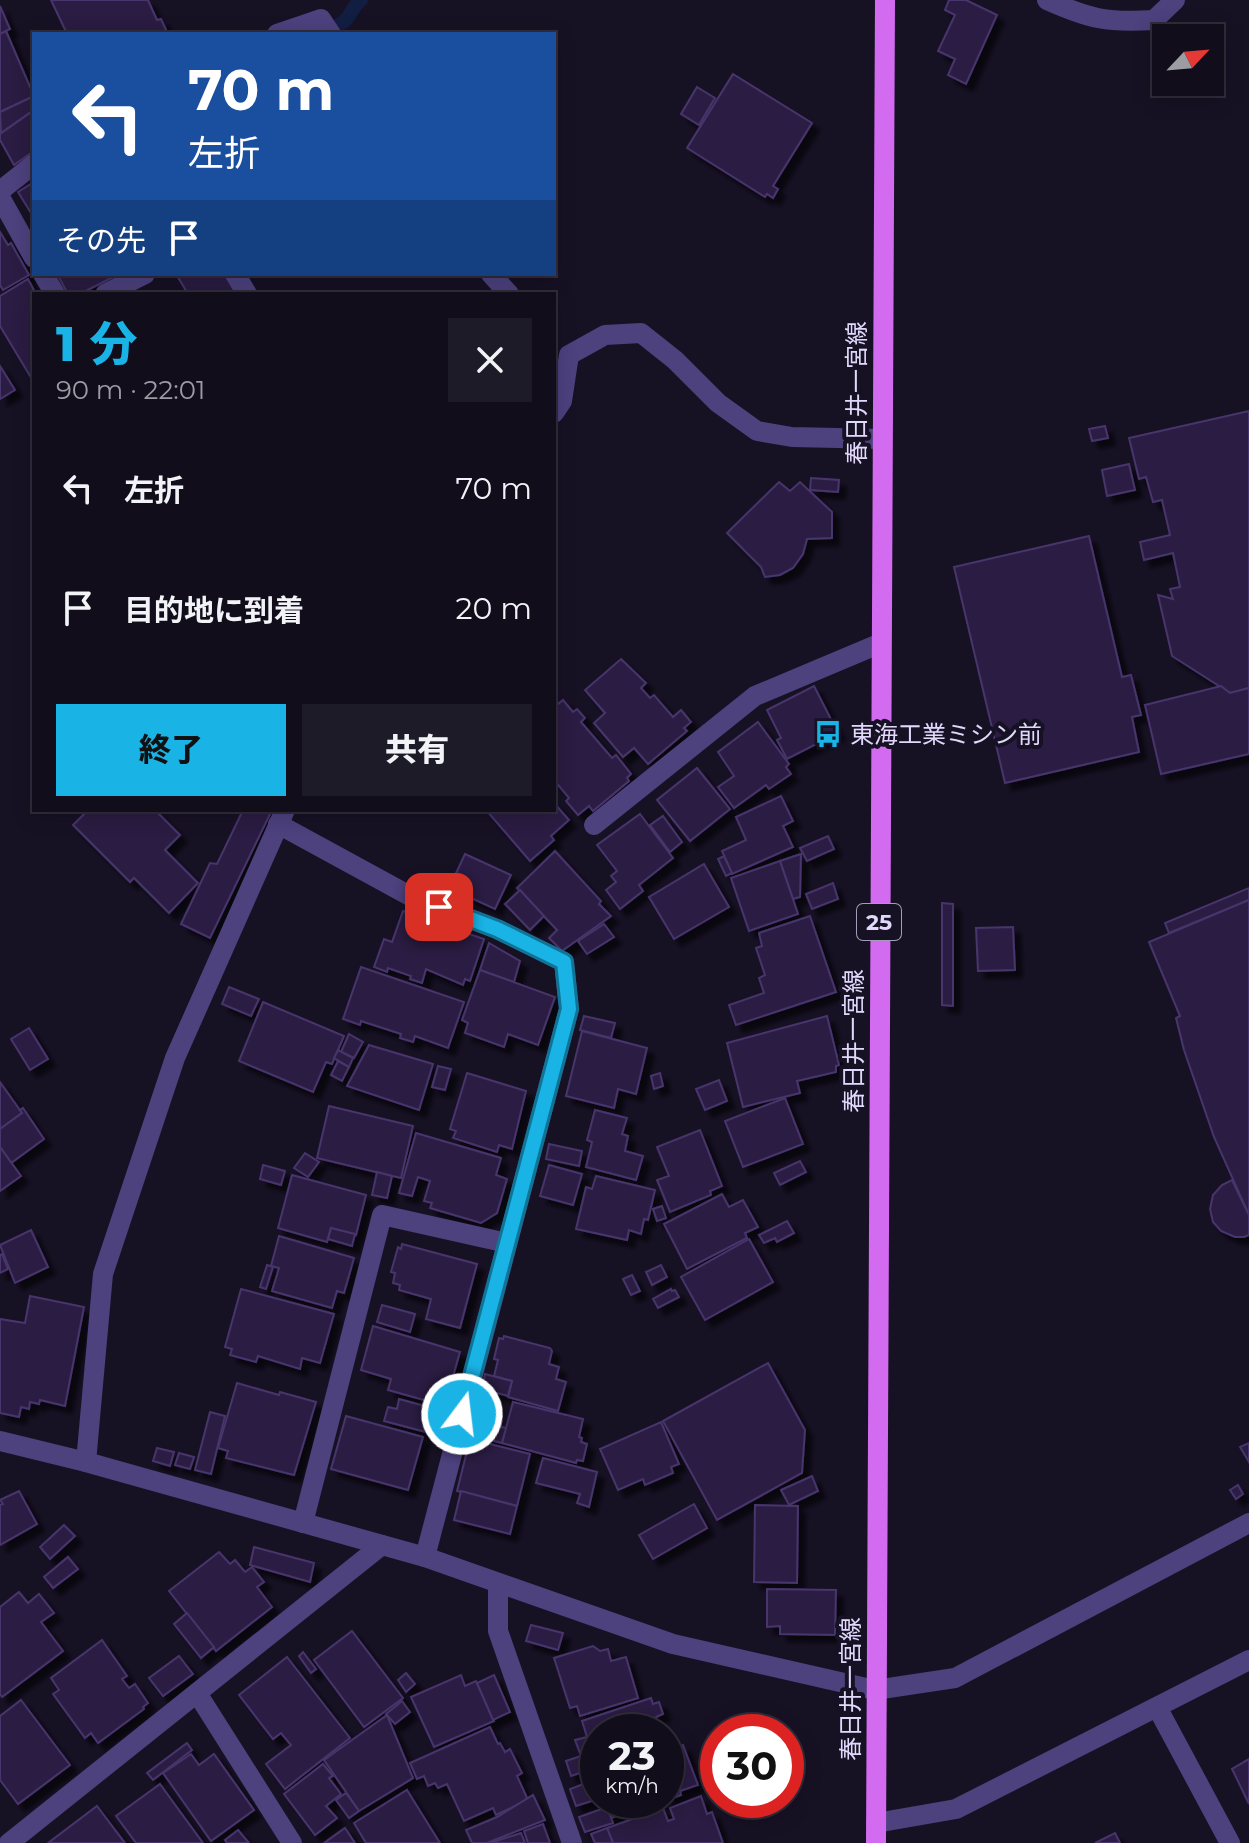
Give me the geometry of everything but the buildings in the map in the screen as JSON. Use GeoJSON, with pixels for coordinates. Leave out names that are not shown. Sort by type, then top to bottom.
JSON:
{"type":"FeatureCollection","features":[{"type":"Feature","properties":{"kind":"main road","name":"春日井一宮線"},"geometry":{"type":"LineString","coordinates":[[876,1833],[885,0]]}},
{"type":"Feature","properties":{"kind":"street"},"geometry":{"type":"LineString","coordinates":[[1047,0],[1087,18],[1123,22],[1154,20],[1175,0]]}},
{"type":"Feature","properties":{"kind":"street"},"geometry":{"type":"LineString","coordinates":[[283,32],[321,19],[330,32]]}},
{"type":"Feature","properties":{"kind":"street"},"geometry":{"type":"LineString","coordinates":[[0,191],[32,166]]}},
{"type":"Feature","properties":{"kind":"street"},"geometry":{"type":"LineString","coordinates":[[0,197],[32,254]]}},
{"type":"Feature","properties":{"kind":"street"},"geometry":{"type":"LineString","coordinates":[[109,292],[141,276]]}},
{"type":"Feature","properties":{"kind":"street"},"geometry":{"type":"LineString","coordinates":[[493,276],[507,292]]}},
{"type":"Feature","properties":{"kind":"street"},"geometry":{"type":"LineString","coordinates":[[569,355],[605,335],[641,333],[675,360],[718,403],[757,431],[792,437],[882,439]]}},
{"type":"Feature","properties":{"kind":"street"},"geometry":{"type":"LineString","coordinates":[[556,342],[569,355]]}},
{"type":"Feature","properties":{"kind":"street"},"geometry":{"type":"LineString","coordinates":[[556,410],[562,401],[569,355]]}},
{"type":"Feature","properties":{"kind":"street"},"geometry":{"type":"LineString","coordinates":[[594,825],[755,696],[881,643]]}},
{"type":"Feature","properties":{"kind":"street"},"geometry":{"type":"LineString","coordinates":[[86,1462],[103,1274],[175,1058],[281,817],[410,896],[497,929],[564,962],[569,1009],[425,1557]]}},
{"type":"Feature","properties":{"kind":"street"},"geometry":{"type":"LineString","coordinates":[[303,1523],[382,1215],[507,1243]]}},
{"type":"Feature","properties":{"kind":"street"},"geometry":{"type":"LineString","coordinates":[[0,1441],[425,1557],[673,1644],[875,1690],[955,1678],[1249,1523]]}},
{"type":"Feature","properties":{"kind":"street"},"geometry":{"type":"LineString","coordinates":[[9,1843],[382,1545]]}},
{"type":"Feature","properties":{"kind":"street"},"geometry":{"type":"LineString","coordinates":[[498,1583],[498,1631],[572,1843]]}},
{"type":"Feature","properties":{"kind":"street"},"geometry":{"type":"LineString","coordinates":[[876,1833],[956,1809],[1249,1660]]}},
{"type":"Feature","properties":{"kind":"street"},"geometry":{"type":"LineString","coordinates":[[197,1693],[292,1843]]}},
{"type":"Feature","properties":{"kind":"street"},"geometry":{"type":"LineString","coordinates":[[1157,1707],[1230,1843]]}},
{"type":"Feature","properties":{"kind":"waterway"},"geometry":{"type":"LineString","coordinates":[[340,24],[361,0]]}},
{"type":"Feature","properties":{"kind":"place","name":"東海工業ミシン前"},"geometry":{"type":"Point","coordinates":[828,734]}},
{"type":"Feature","properties":{"kind":"route"},"geometry":{"type":"LineString","coordinates":[[439,907],[497,929],[564,962],[569,1009],[462,1414]]}}]}
